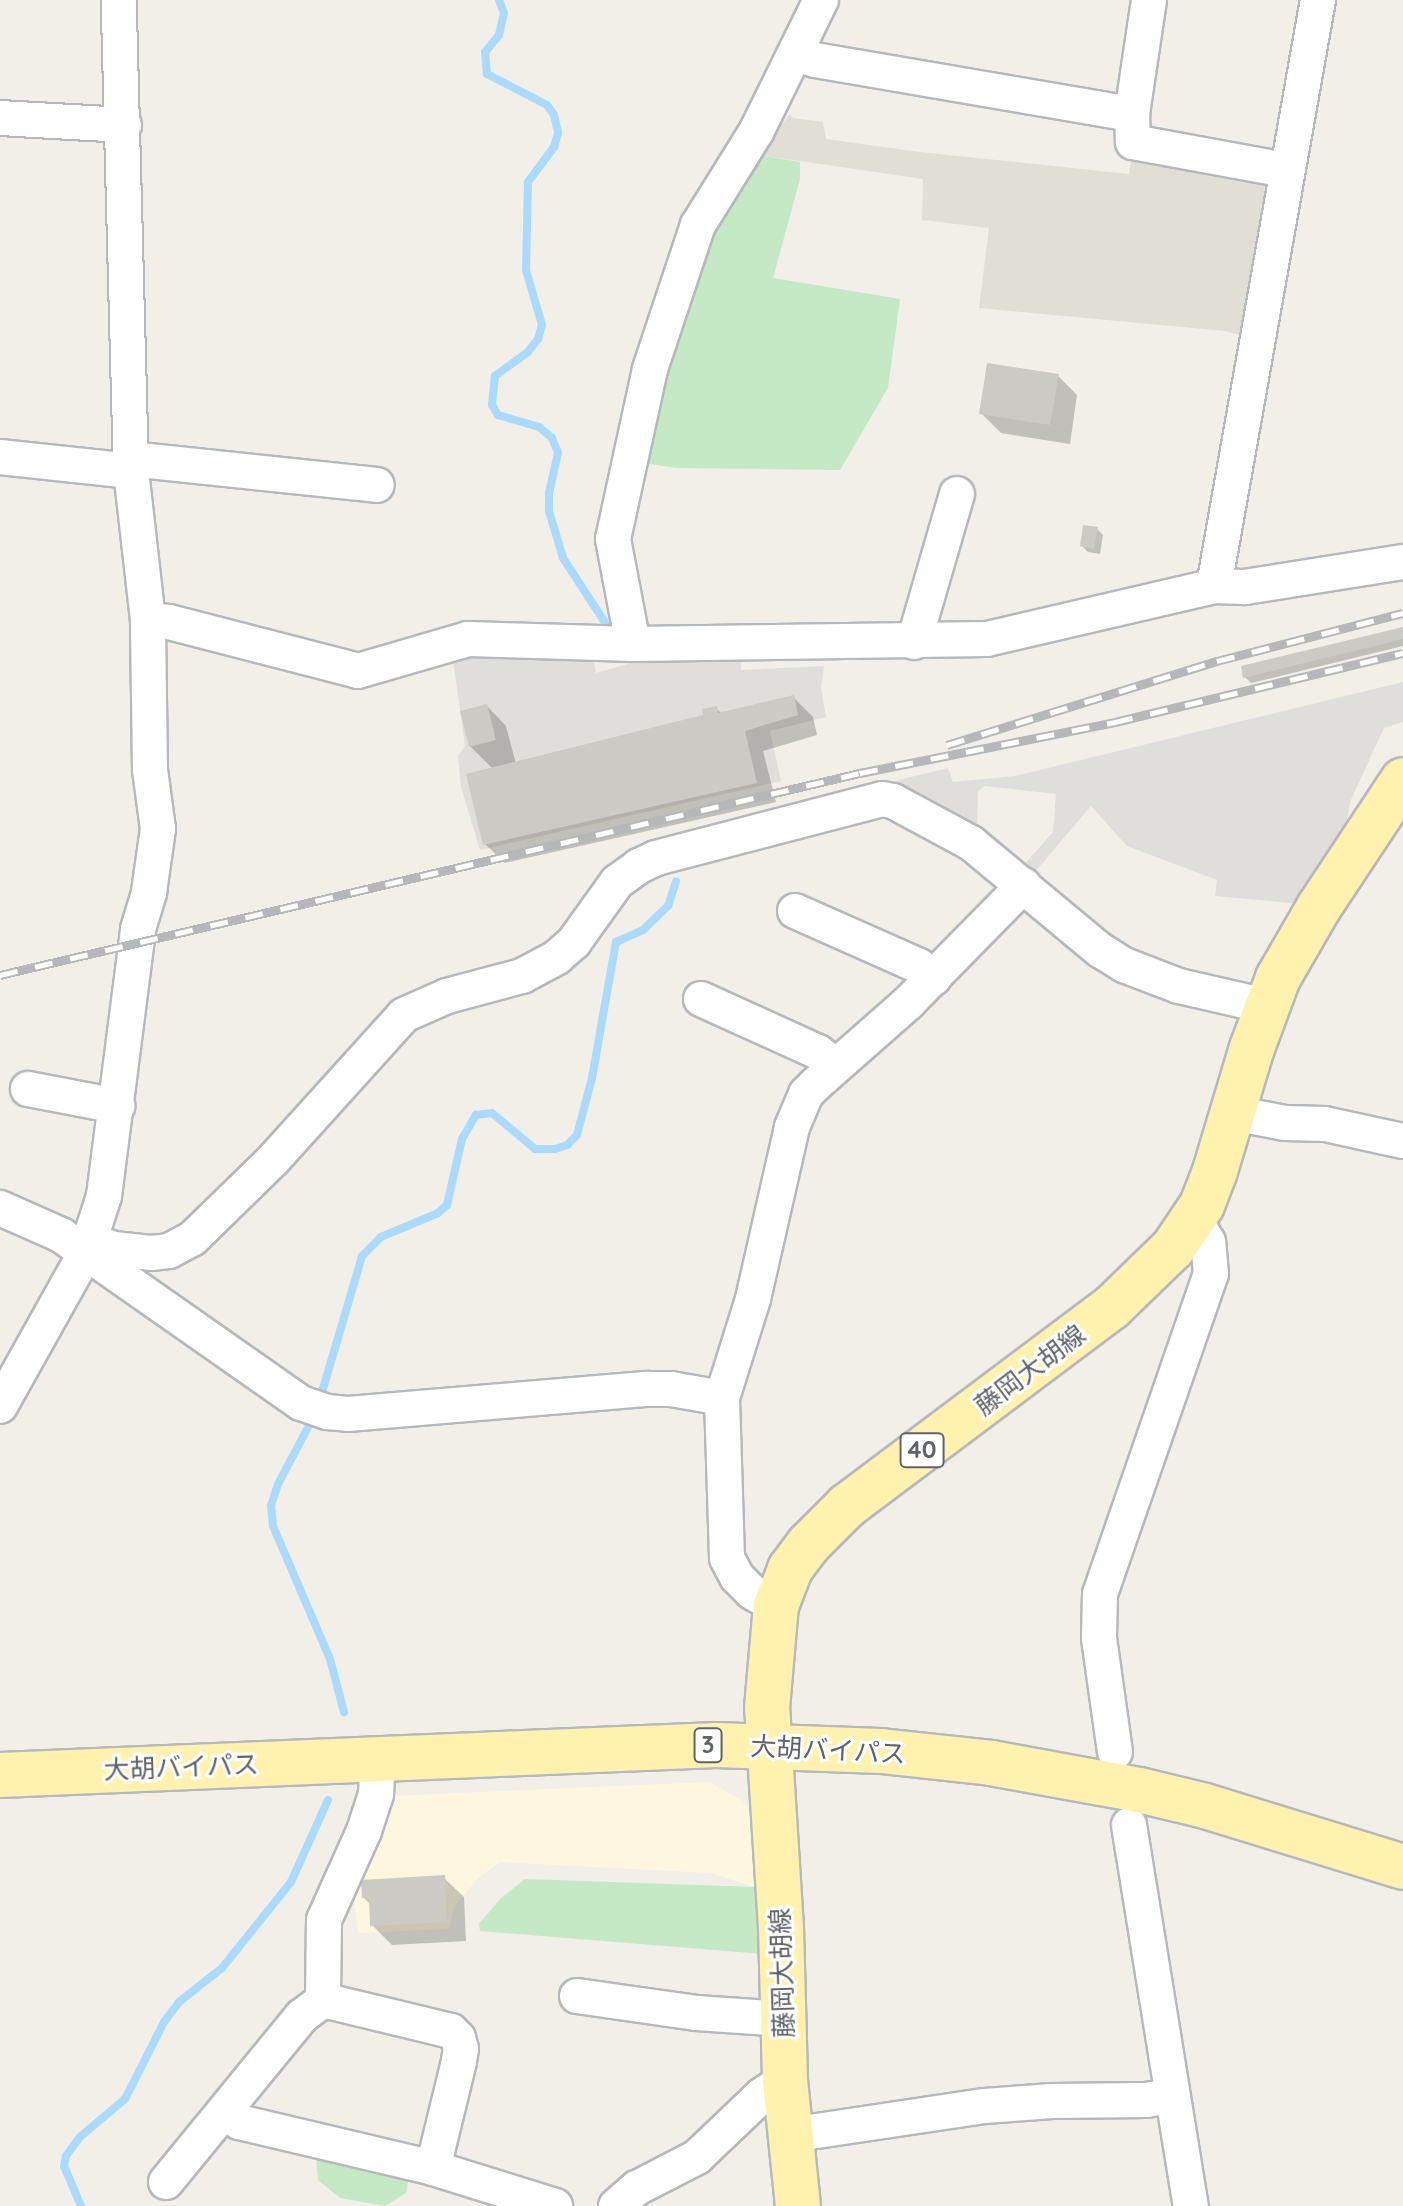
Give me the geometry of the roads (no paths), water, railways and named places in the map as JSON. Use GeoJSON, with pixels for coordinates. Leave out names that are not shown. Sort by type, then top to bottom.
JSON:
{"type":"FeatureCollection","features":[{"type":"Feature","properties":{"kind":"main road","name":"藤岡大胡線"},"geometry":{"type":"LineString","coordinates":[[798,2206],[785,2080],[785,2019],[767,1708],[776,1606],[790,1569],[808,1545],[847,1506],[1111,1308],[1156,1266],[1194,1219],[1215,1171],[1266,1006],[1319,907],[1403,780]]}},
{"type":"Feature","properties":{"kind":"main road","name":"大胡バイパス"},"geometry":{"type":"LineString","coordinates":[[0,1775],[683,1746],[769,1746],[894,1752],[1047,1772],[1205,1806],[1403,1867]]}},
{"type":"Feature","properties":{"kind":"street"},"geometry":{"type":"LineString","coordinates":[[0,1406],[88,1246],[104,1196],[138,929],[149,892],[158,829],[150,770],[148,620],[130,465],[119,0]]}},
{"type":"Feature","properties":{"kind":"street"},"geometry":{"type":"LineString","coordinates":[[633,644],[613,539],[650,369],[693,236],[756,132],[821,0]]}},
{"type":"Feature","properties":{"kind":"street"},"geometry":{"type":"LineString","coordinates":[[1149,0],[1132,114],[1133,142],[1286,170]]}},
{"type":"Feature","properties":{"kind":"street"},"geometry":{"type":"LineString","coordinates":[[1214,586],[1318,0]]}},
{"type":"Feature","properties":{"kind":"street"},"geometry":{"type":"LineString","coordinates":[[797,54],[964,87],[1132,114]]}},
{"type":"Feature","properties":{"kind":"street"},"geometry":{"type":"LineString","coordinates":[[0,118],[124,125]]}},
{"type":"Feature","properties":{"kind":"street"},"geometry":{"type":"LineString","coordinates":[[0,457],[377,485]]}},
{"type":"Feature","properties":{"kind":"street"},"geometry":{"type":"LineString","coordinates":[[914,642],[957,494]]}},
{"type":"Feature","properties":{"kind":"street"},"geometry":{"type":"LineString","coordinates":[[148,620],[169,622],[348,671],[369,668],[434,646],[468,639],[633,644],[987,639],[1214,586],[1245,587],[1403,562]]}},
{"type":"Feature","properties":{"kind":"street"},"geometry":{"type":"LineString","coordinates":[[88,1246],[151,1253],[169,1251],[192,1239],[273,1160],[404,1015],[447,996],[522,976],[557,957],[574,942],[617,882],[656,858],[882,799],[893,801],[971,843],[1100,950],[1124,965],[1179,986],[1266,1006]]}},
{"type":"Feature","properties":{"kind":"street"},"geometry":{"type":"LineString","coordinates":[[776,1606],[752,1592],[737,1577],[727,1558],[722,1398],[753,1299],[792,1127],[806,1094],[834,1065],[934,978],[1024,885]]}},
{"type":"Feature","properties":{"kind":"street"},"geometry":{"type":"LineString","coordinates":[[795,911],[919,966],[934,978]]}},
{"type":"Feature","properties":{"kind":"street"},"geometry":{"type":"LineString","coordinates":[[701,999],[818,1052],[834,1065]]}},
{"type":"Feature","properties":{"kind":"street"},"geometry":{"type":"LineString","coordinates":[[28,1089],[117,1106]]}},
{"type":"Feature","properties":{"kind":"street"},"geometry":{"type":"LineString","coordinates":[[1233,1113],[1285,1123],[1325,1124],[1403,1141]]}},
{"type":"Feature","properties":{"kind":"street"},"geometry":{"type":"LineString","coordinates":[[0,1208],[88,1246],[314,1407],[348,1414],[648,1389],[680,1390],[722,1398]]}},
{"type":"Feature","properties":{"kind":"street"},"geometry":{"type":"LineString","coordinates":[[1115,1752],[1099,1638],[1100,1594],[1211,1274],[1208,1242],[1194,1219]]}},
{"type":"Feature","properties":{"kind":"street"},"geometry":{"type":"LineString","coordinates":[[323,2000],[324,1920],[364,1831],[376,1795],[378,1759]]}},
{"type":"Feature","properties":{"kind":"street"},"geometry":{"type":"LineString","coordinates":[[1129,1825],[1191,2206]]}},
{"type":"Feature","properties":{"kind":"street"},"geometry":{"type":"LineString","coordinates":[[577,1996],[696,2013],[785,2019]]}},
{"type":"Feature","properties":{"kind":"street"},"geometry":{"type":"LineString","coordinates":[[166,2182],[302,2016],[323,2000]]}},
{"type":"Feature","properties":{"kind":"street"},"geometry":{"type":"LineString","coordinates":[[323,2000],[451,2031],[458,2038],[459,2061],[433,2168]]}},
{"type":"Feature","properties":{"kind":"street"},"geometry":{"type":"LineString","coordinates":[[616,2206],[637,2188],[697,2157],[762,2095],[785,2080]]}},
{"type":"Feature","properties":{"kind":"street"},"geometry":{"type":"LineString","coordinates":[[790,2135],[985,2106],[1052,2101],[1146,2100],[1172,2096]]}},
{"type":"Feature","properties":{"kind":"street"},"geometry":{"type":"LineString","coordinates":[[225,2111],[239,2122],[433,2168],[555,2206]]}},
{"type":"Feature","properties":{"kind":"waterway"},"geometry":{"type":"LineString","coordinates":[[499,0],[504,13],[499,35],[485,52],[487,74],[547,105],[554,115],[558,133],[554,147],[528,182],[526,270],[542,325],[538,339],[528,352],[495,376],[492,405],[498,415],[539,427],[552,438],[558,453],[549,493],[549,511],[563,558],[608,627]]}},
{"type":"Feature","properties":{"kind":"waterway"},"geometry":{"type":"LineString","coordinates":[[320,1399],[362,1256],[381,1237],[438,1213],[447,1205],[462,1139],[476,1115],[492,1113],[535,1149],[555,1149],[567,1145],[577,1135],[592,1078],[616,942],[643,930],[668,906],[676,881]]}},
{"type":"Feature","properties":{"kind":"waterway"},"geometry":{"type":"LineString","coordinates":[[314,1416],[278,1484],[271,1506],[273,1526],[330,1659],[344,1712]]}},
{"type":"Feature","properties":{"kind":"waterway"},"geometry":{"type":"LineString","coordinates":[[81,2206],[64,2166],[66,2156],[80,2137],[125,2099],[164,2022],[179,2002],[222,1968],[291,1882],[328,1800]]}},
{"type":"Feature","properties":{"kind":"railway"},"geometry":{"type":"LineString","coordinates":[[947,745],[1217,661],[1403,613]]}},
{"type":"Feature","properties":{"kind":"railway"},"geometry":{"type":"LineString","coordinates":[[0,975],[860,773],[1115,722],[1403,653]]}}]}
